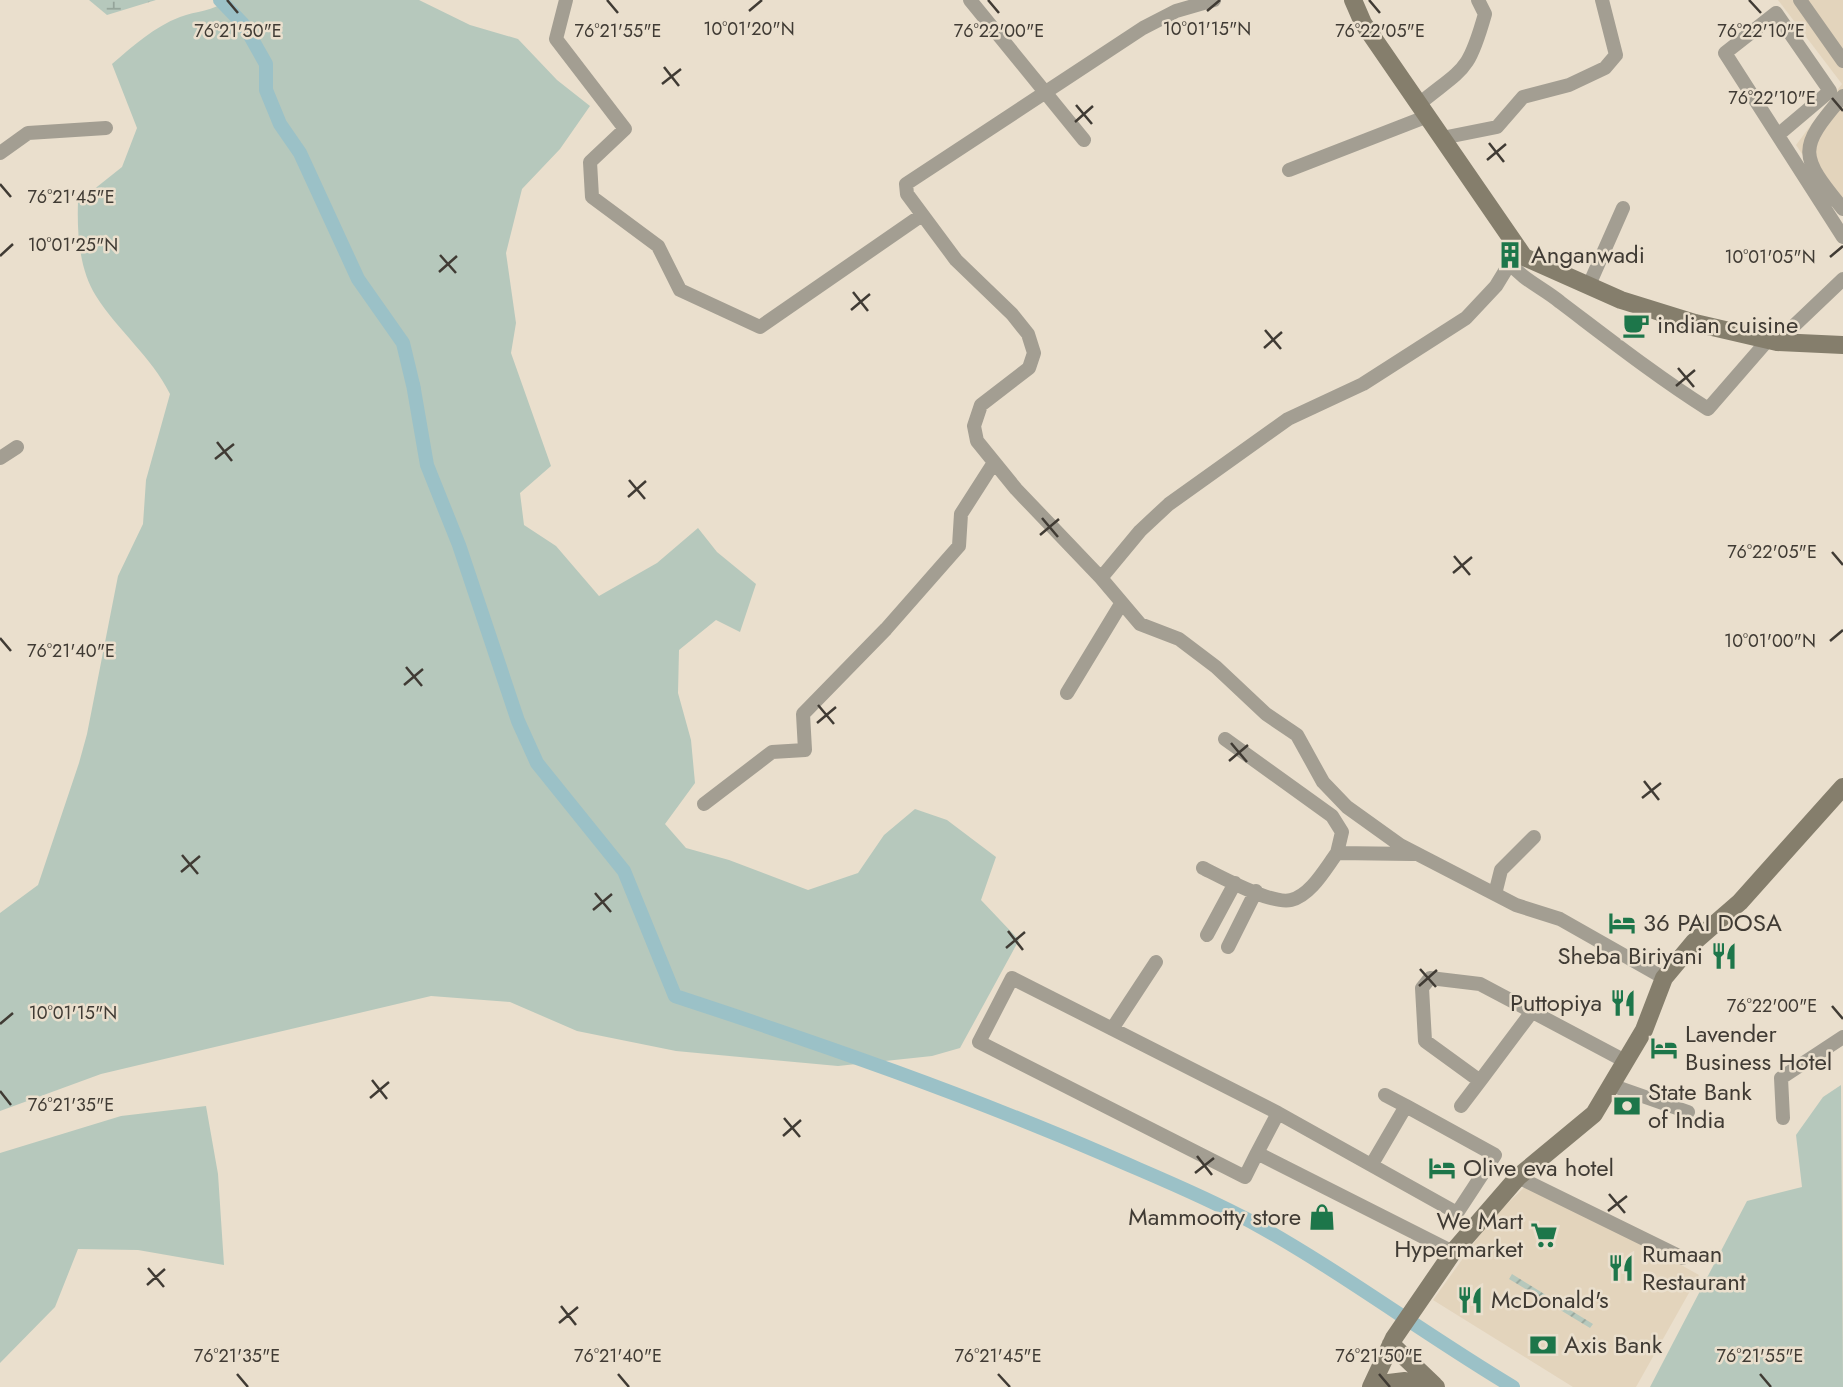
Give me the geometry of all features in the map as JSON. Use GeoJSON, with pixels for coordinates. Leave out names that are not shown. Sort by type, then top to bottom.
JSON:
{"type":"FeatureCollection","features":[{"type":"Feature","properties":{"kind":"main road"},"geometry":{"type":"LineString","coordinates":[[1353,0],[1363,23],[1442,138],[1517,260],[1589,285],[1621,300],[1695,323],[1773,341],[1843,345]]}},
{"type":"Feature","properties":{"kind":"main road"},"geometry":{"type":"LineString","coordinates":[[1371,1386],[1393,1341],[1453,1252],[1518,1177],[1594,1114],[1644,1030],[1664,978],[1694,942],[1740,902],[1843,787]]}},
{"type":"Feature","properties":{"kind":"main road"},"geometry":{"type":"LineString","coordinates":[[1393,1341],[1435,1386]]}},
{"type":"Feature","properties":{"kind":"main road"},"geometry":{"type":"LineString","coordinates":[[1371,1386],[1405,1381],[1435,1386]]}},
{"type":"Feature","properties":{"kind":"street"},"geometry":{"type":"LineString","coordinates":[[566,0],[556,39],[625,129],[590,162],[592,197],[658,246],[680,290],[761,327],[922,215]]}},
{"type":"Feature","properties":{"kind":"street"},"geometry":{"type":"LineString","coordinates":[[970,0],[1084,140]]}},
{"type":"Feature","properties":{"kind":"street"},"geometry":{"type":"LineString","coordinates":[[1214,0],[1176,11],[1143,28],[906,184],[907,194],[956,260],[1012,314],[1028,334],[1034,353],[1029,368],[981,405],[974,426],[977,441],[993,464],[1101,578],[1140,624],[1171,634],[1199,654],[1266,714],[1297,734],[1323,782],[1347,807],[1415,854],[1516,905],[1560,919],[1664,978]]}},
{"type":"Feature","properties":{"kind":"street"},"geometry":{"type":"LineString","coordinates":[[1289,170],[1423,110],[1468,64],[1485,14],[1478,0]]}},
{"type":"Feature","properties":{"kind":"street"},"geometry":{"type":"LineString","coordinates":[[1442,138],[1497,127],[1523,97],[1569,85],[1605,68],[1616,55],[1602,0]]}},
{"type":"Feature","properties":{"kind":"street"},"geometry":{"type":"LineString","coordinates":[[1800,0],[1843,61]]}},
{"type":"Feature","properties":{"kind":"street"},"geometry":{"type":"LineString","coordinates":[[1778,135],[1830,91],[1776,13],[1725,53],[1843,237]]}},
{"type":"Feature","properties":{"kind":"street"},"geometry":{"type":"LineString","coordinates":[[1843,96],[1815,128],[1808,145],[1812,170],[1843,209]]}},
{"type":"Feature","properties":{"kind":"street"},"geometry":{"type":"LineString","coordinates":[[0,153],[28,134],[106,128]]}},
{"type":"Feature","properties":{"kind":"street"},"geometry":{"type":"LineString","coordinates":[[1589,285],[1623,208]]}},
{"type":"Feature","properties":{"kind":"street"},"geometry":{"type":"LineString","coordinates":[[1517,260],[1521,277],[1542,288],[1618,348],[1708,408],[1773,341],[1843,279]]}},
{"type":"Feature","properties":{"kind":"street"},"geometry":{"type":"LineString","coordinates":[[1101,578],[1140,531],[1169,504],[1288,419],[1363,384],[1466,318],[1517,260]]}},
{"type":"Feature","properties":{"kind":"street"},"geometry":{"type":"LineString","coordinates":[[0,458],[18,447]]}},
{"type":"Feature","properties":{"kind":"street"},"geometry":{"type":"LineString","coordinates":[[704,804],[772,752],[804,750],[803,714],[886,629],[960,546],[961,514],[993,464]]}},
{"type":"Feature","properties":{"kind":"street"},"geometry":{"type":"LineString","coordinates":[[1068,693],[1121,604]]}},
{"type":"Feature","properties":{"kind":"street"},"geometry":{"type":"LineString","coordinates":[[1203,868],[1275,899],[1291,900],[1312,885],[1336,853],[1342,832],[1332,816],[1224,738]]}},
{"type":"Feature","properties":{"kind":"street"},"geometry":{"type":"LineString","coordinates":[[1495,894],[1500,870],[1534,837]]}},
{"type":"Feature","properties":{"kind":"street"},"geometry":{"type":"LineString","coordinates":[[1336,853],[1415,854]]}},
{"type":"Feature","properties":{"kind":"street"},"geometry":{"type":"LineString","coordinates":[[1207,935],[1235,883]]}},
{"type":"Feature","properties":{"kind":"street"},"geometry":{"type":"LineString","coordinates":[[1228,947],[1256,891]]}},
{"type":"Feature","properties":{"kind":"street"},"geometry":{"type":"LineString","coordinates":[[1112,1029],[1156,962]]}},
{"type":"Feature","properties":{"kind":"street"},"geometry":{"type":"LineString","coordinates":[[1278,1113],[1245,1177],[979,1042],[1012,978],[1278,1113],[1457,1213],[1495,1155],[1385,1095]]}},
{"type":"Feature","properties":{"kind":"street"},"geometry":{"type":"LineString","coordinates":[[1480,1081],[1425,1041],[1422,988],[1430,978],[1480,984],[1625,1061]]}},
{"type":"Feature","properties":{"kind":"street"},"geometry":{"type":"LineString","coordinates":[[1461,1106],[1531,1013]]}},
{"type":"Feature","properties":{"kind":"street"},"geometry":{"type":"LineString","coordinates":[[1783,1118],[1781,1078],[1843,1037]]}},
{"type":"Feature","properties":{"kind":"street"},"geometry":{"type":"LineString","coordinates":[[1611,1085],[1688,1112]]}},
{"type":"Feature","properties":{"kind":"street"},"geometry":{"type":"LineString","coordinates":[[1372,1164],[1406,1105]]}},
{"type":"Feature","properties":{"kind":"street"},"geometry":{"type":"LineString","coordinates":[[1257,1153],[1453,1252]]}},
{"type":"Feature","properties":{"kind":"street"},"geometry":{"type":"LineString","coordinates":[[1518,1177],[1684,1258]]}},
{"type":"Feature","properties":{"kind":"shaded area"},"geometry":{"type":"Polygon","coordinates":[[[1778,0],[1843,0],[1843,214],[1796,145],[1842,84],[1778,0]]]}},
{"type":"Feature","properties":{"kind":"shaded area"},"geometry":{"type":"Polygon","coordinates":[[[1531,1181],[1699,1275],[1636,1387],[1573,1387],[1433,1300],[1492,1218],[1531,1181]]]}},
{"type":"Feature","properties":{"kind":"green space"},"geometry":{"type":"Polygon","coordinates":[[[89,0],[156,0],[107,15],[89,0]]]}},
{"type":"Feature","properties":{"kind":"green space"},"geometry":{"type":"Polygon","coordinates":[[[227,0],[419,0],[470,25],[518,39],[557,80],[590,106],[560,149],[522,189],[506,253],[516,323],[511,353],[551,466],[520,493],[524,525],[556,546],[599,596],[657,563],[698,528],[717,552],[756,584],[740,632],[716,620],[679,650],[678,693],[691,740],[695,783],[665,824],[686,848],[729,860],[808,890],[858,873],[884,835],[915,809],[947,820],[996,857],[981,900],[1019,940],[960,1048],[932,1056],[838,1066],[676,1051],[577,1031],[510,1002],[431,996],[101,1074],[0,1111],[0,913],[38,885],[79,763],[118,576],[143,524],[146,480],[170,394],[154,368],[105,309],[90,285],[80,250],[78,202],[122,167],[137,128],[112,64],[153,31],[180,17],[227,0]]]}},
{"type":"Feature","properties":{"kind":"green space"},"geometry":{"type":"Polygon","coordinates":[[[1841,1085],[1843,1387],[1650,1387],[1747,1201],[1802,1187],[1796,1135],[1823,1097],[1841,1085]]]}},
{"type":"Feature","properties":{"kind":"green space"},"geometry":{"type":"Polygon","coordinates":[[[206,1106],[218,1174],[224,1265],[138,1250],[78,1249],[55,1307],[0,1363],[0,1153],[121,1116],[206,1106]]]}},
{"type":"Feature","properties":{"kind":"green space"},"geometry":{"type":"Polygon","coordinates":[[[1512,1274],[1593,1324],[1590,1328],[1509,1279],[1512,1274]]]}},
{"type":"Feature","properties":{"kind":"waterway"},"geometry":{"type":"LineString","coordinates":[[220,0],[244,25],[266,64],[266,90],[280,124],[300,153],[358,279],[403,343],[414,389]]}},
{"type":"Feature","properties":{"kind":"waterway"},"geometry":{"type":"LineString","coordinates":[[413,384],[427,465],[459,545],[518,721],[537,763],[624,871],[675,996],[946,1091],[1053,1133],[1197,1195],[1284,1240],[1513,1387]]}},
{"type":"Feature","properties":{"kind":"place","name":"Anganwadi"},"geometry":{"type":"Point","coordinates":[1510,255]}},
{"type":"Feature","properties":{"kind":"place","name":"indian cuisine"},"geometry":{"type":"Point","coordinates":[1636,325]}},
{"type":"Feature","properties":{"kind":"place","name":"36 PAI DOSA"},"geometry":{"type":"Point","coordinates":[1622,923]}},
{"type":"Feature","properties":{"kind":"place","name":"Sheba Biriyani"},"geometry":{"type":"Point","coordinates":[1724,956]}},
{"type":"Feature","properties":{"kind":"place","name":"Puttopiya"},"geometry":{"type":"Point","coordinates":[1623,1003]}},
{"type":"Feature","properties":{"kind":"place","name":"Lavender Business Hotel"},"geometry":{"type":"Point","coordinates":[1664,1048]}},
{"type":"Feature","properties":{"kind":"place","name":"State Bank of India"},"geometry":{"type":"Point","coordinates":[1627,1106]}},
{"type":"Feature","properties":{"kind":"place","name":"Olive eva hotel"},"geometry":{"type":"Point","coordinates":[1442,1168]}},
{"type":"Feature","properties":{"kind":"place","name":"Mammootty store"},"geometry":{"type":"Point","coordinates":[1322,1217]}},
{"type":"Feature","properties":{"kind":"place","name":"We Mart Hypermarket"},"geometry":{"type":"Point","coordinates":[1544,1235]}},
{"type":"Feature","properties":{"kind":"place","name":"Rumaan Restaurant"},"geometry":{"type":"Point","coordinates":[1621,1268]}},
{"type":"Feature","properties":{"kind":"place","name":"McDonald's"},"geometry":{"type":"Point","coordinates":[1470,1300]}},
{"type":"Feature","properties":{"kind":"place","name":"Axis Bank"},"geometry":{"type":"Point","coordinates":[1543,1345]}}]}
